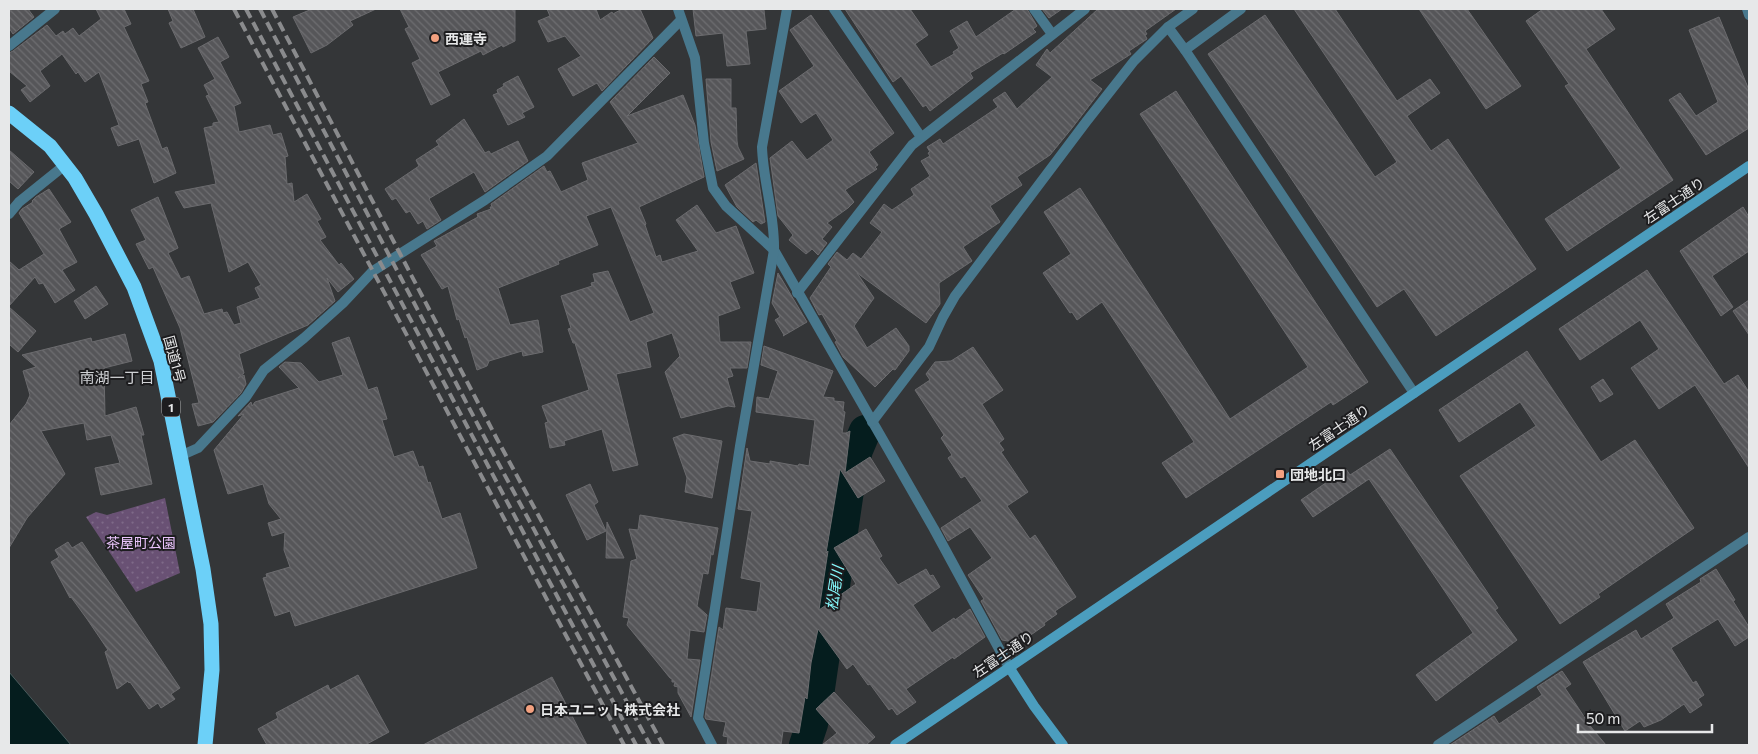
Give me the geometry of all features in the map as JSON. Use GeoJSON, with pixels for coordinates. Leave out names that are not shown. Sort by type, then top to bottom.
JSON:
{"type":"FeatureCollection","features":[{"type":"Feature","properties":{"kind":"highway","name":"国道1号"},"geometry":{"type":"LineString","coordinates":[[9,113],[50,146],[65,165],[96,214],[142,306],[161,361],[203,568],[212,624],[212,670],[206,742]]}},
{"type":"Feature","properties":{"kind":"street"},"geometry":{"type":"LineString","coordinates":[[9,46],[55,9]]}},
{"type":"Feature","properties":{"kind":"street"},"geometry":{"type":"LineString","coordinates":[[678,9],[695,58],[704,143],[713,188],[726,206],[774,250],[1009,667],[1034,706],[1063,745]]}},
{"type":"Feature","properties":{"kind":"street"},"geometry":{"type":"LineString","coordinates":[[712,745],[698,718],[739,456],[774,250],[774,236],[762,160],[762,146],[787,9]]}},
{"type":"Feature","properties":{"kind":"street"},"geometry":{"type":"LineString","coordinates":[[834,9],[921,137]]}},
{"type":"Feature","properties":{"kind":"street"},"geometry":{"type":"LineString","coordinates":[[1034,9],[1052,34]]}},
{"type":"Feature","properties":{"kind":"street"},"geometry":{"type":"LineString","coordinates":[[797,293],[912,145],[1085,9]]}},
{"type":"Feature","properties":{"kind":"street"},"geometry":{"type":"LineString","coordinates":[[872,422],[929,347],[943,317],[961,288],[1134,61],[1168,27],[1192,9]]}},
{"type":"Feature","properties":{"kind":"street"},"geometry":{"type":"LineString","coordinates":[[1185,50],[1241,9]]}},
{"type":"Feature","properties":{"kind":"street"},"geometry":{"type":"LineString","coordinates":[[1747,9],[1749,15]]}},
{"type":"Feature","properties":{"kind":"street"},"geometry":{"type":"LineString","coordinates":[[180,456],[198,448],[246,397],[264,370],[343,303],[373,271],[485,200],[547,156],[681,20]]}},
{"type":"Feature","properties":{"kind":"street"},"geometry":{"type":"LineString","coordinates":[[1168,27],[1414,393]]}},
{"type":"Feature","properties":{"kind":"street"},"geometry":{"type":"LineString","coordinates":[[9,214],[19,202],[65,165]]}},
{"type":"Feature","properties":{"kind":"street","name":"左富士通り"},"geometry":{"type":"LineString","coordinates":[[895,745],[1749,166]]}},
{"type":"Feature","properties":{"kind":"street"},"geometry":{"type":"LineString","coordinates":[[1438,745],[1749,537]]}},
{"type":"Feature","properties":{"kind":"green space","name":"茶屋町公園"},"geometry":{"type":"Polygon","coordinates":[[[165,498],[180,573],[136,592],[86,517],[96,512],[107,515],[165,498]]]}},
{"type":"Feature","properties":{"kind":"water"},"geometry":{"type":"Polygon","coordinates":[[[9,672],[71,745],[9,745],[9,672]]]}},
{"type":"Feature","properties":{"kind":"building"},"geometry":{"type":"Polygon","coordinates":[[[9,9],[28,9],[34,17],[13,34],[9,28],[9,9]]]}},
{"type":"Feature","properties":{"kind":"building"},"geometry":{"type":"Polygon","coordinates":[[[96,9],[124,9],[131,24],[124,27],[149,81],[141,84],[148,102],[145,103],[162,149],[167,147],[176,173],[154,183],[139,139],[118,146],[111,128],[119,125],[99,72],[85,82],[78,72],[76,74],[62,54],[40,71],[50,86],[30,102],[21,90],[27,86],[9,71],[9,53],[47,25],[56,36],[63,31],[65,34],[73,28],[79,36],[101,19],[96,9]]]}},
{"type":"Feature","properties":{"kind":"building"},"geometry":{"type":"Polygon","coordinates":[[[168,9],[193,9],[205,37],[181,48],[169,23],[173,21],[168,9]]]}},
{"type":"Feature","properties":{"kind":"building"},"geometry":{"type":"Polygon","coordinates":[[[312,9],[376,9],[350,21],[353,25],[327,45],[311,53],[293,17],[312,9]]]}},
{"type":"Feature","properties":{"kind":"building"},"geometry":{"type":"Polygon","coordinates":[[[400,9],[515,9],[515,41],[503,47],[502,45],[483,55],[481,51],[438,72],[450,95],[431,105],[412,63],[420,59],[405,29],[409,27],[400,9]]]}},
{"type":"Feature","properties":{"kind":"building"},"geometry":{"type":"Polygon","coordinates":[[[547,9],[596,9],[600,20],[612,12],[613,14],[622,9],[640,9],[653,38],[602,91],[597,83],[573,96],[558,69],[581,56],[565,36],[548,42],[538,21],[550,16],[547,9]]]}},
{"type":"Feature","properties":{"kind":"building"},"geometry":{"type":"Polygon","coordinates":[[[693,9],[764,10],[766,29],[746,31],[750,64],[727,66],[723,33],[696,36],[693,9]]]}},
{"type":"Feature","properties":{"kind":"building"},"geometry":{"type":"Polygon","coordinates":[[[845,9],[910,9],[928,35],[915,44],[931,67],[954,54],[953,52],[959,48],[950,31],[967,21],[976,37],[1016,9],[1027,9],[1037,26],[1033,29],[1036,32],[1004,54],[970,73],[973,78],[930,111],[926,105],[923,107],[901,76],[893,82],[845,9]]]}},
{"type":"Feature","properties":{"kind":"building"},"geometry":{"type":"Polygon","coordinates":[[[1042,9],[1062,9],[1049,18],[1042,9]]]}},
{"type":"Feature","properties":{"kind":"building"},"geometry":{"type":"Polygon","coordinates":[[[1098,9],[1176,9],[1145,31],[1147,39],[1129,51],[1131,54],[1090,80],[1102,89],[1050,155],[1017,177],[1022,185],[990,206],[1000,222],[963,247],[972,261],[939,283],[940,304],[926,323],[857,273],[874,298],[854,326],[867,348],[896,328],[909,346],[909,351],[895,370],[893,369],[875,387],[843,357],[835,342],[837,341],[822,314],[819,315],[810,298],[831,267],[828,264],[837,252],[847,260],[853,253],[861,259],[882,232],[870,223],[884,204],[892,210],[914,195],[911,189],[930,176],[921,161],[930,156],[927,147],[940,139],[943,144],[998,107],[993,100],[1005,92],[1017,109],[1052,77],[1036,65],[1047,49],[1050,53],[1098,9]]]}},
{"type":"Feature","properties":{"kind":"building"},"geometry":{"type":"Polygon","coordinates":[[[1294,9],[1335,9],[1397,101],[1430,79],[1440,93],[1407,116],[1431,151],[1448,139],[1536,269],[1436,336],[1404,289],[1377,307],[1208,54],[1265,15],[1375,177],[1397,162],[1294,9]]]}},
{"type":"Feature","properties":{"kind":"building"},"geometry":{"type":"Polygon","coordinates":[[[1419,9],[1467,9],[1521,86],[1486,109],[1419,9]]]}},
{"type":"Feature","properties":{"kind":"building"},"geometry":{"type":"Polygon","coordinates":[[[1543,9],[1601,9],[1615,29],[1586,49],[1673,180],[1567,251],[1545,219],[1621,168],[1565,86],[1569,84],[1526,21],[1543,9]]]}},
{"type":"Feature","properties":{"kind":"building"},"geometry":{"type":"Polygon","coordinates":[[[811,15],[894,133],[869,152],[878,165],[875,167],[877,169],[845,190],[854,202],[827,223],[832,227],[822,239],[827,243],[818,255],[812,249],[806,254],[789,240],[793,235],[778,216],[770,158],[792,141],[807,160],[833,140],[816,113],[801,123],[779,91],[814,66],[790,30],[811,15]]]}},
{"type":"Feature","properties":{"kind":"building"},"geometry":{"type":"Polygon","coordinates":[[[1719,17],[1749,90],[1749,128],[1706,155],[1669,100],[1680,93],[1696,116],[1718,102],[1689,30],[1719,17]]]}},
{"type":"Feature","properties":{"kind":"building"},"geometry":{"type":"Polygon","coordinates":[[[218,37],[229,57],[220,62],[241,103],[234,106],[239,132],[270,125],[273,135],[281,133],[288,156],[285,157],[287,184],[292,183],[294,202],[307,194],[321,219],[317,221],[326,237],[320,240],[339,265],[341,263],[354,279],[338,292],[327,278],[335,301],[308,325],[239,354],[244,373],[238,378],[244,375],[246,384],[241,393],[213,422],[198,426],[192,404],[199,403],[180,328],[153,267],[149,269],[136,244],[146,240],[131,210],[158,197],[178,248],[168,253],[181,279],[189,276],[204,314],[222,309],[223,313],[227,312],[234,325],[241,323],[237,307],[260,298],[255,288],[261,285],[248,262],[229,272],[211,203],[184,208],[175,192],[216,184],[204,128],[219,122],[206,96],[209,95],[204,85],[215,79],[198,48],[218,37]]]}},
{"type":"Feature","properties":{"kind":"building"},"geometry":{"type":"Polygon","coordinates":[[[654,57],[670,73],[627,116],[683,95],[695,125],[704,177],[639,207],[645,225],[656,257],[660,255],[662,262],[698,251],[676,220],[697,205],[716,233],[736,226],[754,273],[730,282],[740,308],[718,316],[720,342],[751,342],[747,368],[730,368],[733,376],[727,378],[735,407],[728,406],[681,418],[665,372],[680,356],[672,333],[646,342],[651,367],[616,374],[638,465],[613,471],[602,429],[564,441],[565,445],[550,448],[545,423],[548,422],[542,406],[589,390],[575,343],[573,343],[568,329],[571,328],[561,296],[592,286],[591,283],[595,282],[593,274],[608,271],[630,322],[654,313],[611,207],[586,216],[598,245],[558,261],[559,264],[498,288],[510,325],[538,320],[543,352],[523,356],[522,351],[489,361],[487,366],[477,370],[467,337],[465,338],[459,319],[457,320],[448,286],[442,289],[421,255],[437,246],[434,241],[478,217],[477,214],[491,209],[491,204],[544,166],[547,172],[550,171],[561,192],[588,180],[582,163],[638,143],[610,102],[654,57]]]}},
{"type":"Feature","properties":{"kind":"building"},"geometry":{"type":"Polygon","coordinates":[[[518,76],[534,107],[522,113],[525,117],[508,125],[493,95],[498,93],[497,90],[504,86],[503,84],[518,76]]]}},
{"type":"Feature","properties":{"kind":"building"},"geometry":{"type":"Polygon","coordinates":[[[706,79],[731,79],[731,108],[736,108],[737,141],[744,159],[717,171],[711,142],[706,79]]]}},
{"type":"Feature","properties":{"kind":"building"},"geometry":{"type":"Polygon","coordinates":[[[1176,91],[1368,382],[1333,405],[1331,402],[1186,498],[1162,463],[1194,442],[1102,302],[1077,320],[1072,312],[1070,313],[1043,273],[1071,254],[1044,212],[1080,188],[1230,419],[1308,367],[1140,114],[1176,91]]]}},
{"type":"Feature","properties":{"kind":"building"},"geometry":{"type":"Polygon","coordinates":[[[464,119],[485,153],[489,151],[491,154],[518,141],[528,161],[485,192],[474,172],[430,198],[441,220],[427,229],[423,221],[418,224],[410,211],[406,213],[396,198],[392,200],[385,189],[419,166],[416,160],[439,145],[436,141],[464,119]]]}},
{"type":"Feature","properties":{"kind":"building"},"geometry":{"type":"Polygon","coordinates":[[[9,150],[34,172],[18,189],[9,181],[9,150]]]}},
{"type":"Feature","properties":{"kind":"building"},"geometry":{"type":"Polygon","coordinates":[[[756,163],[765,222],[761,224],[756,220],[753,222],[737,207],[725,185],[756,163]]]}},
{"type":"Feature","properties":{"kind":"building"},"geometry":{"type":"Polygon","coordinates":[[[49,189],[71,222],[59,229],[77,262],[62,270],[75,290],[55,303],[43,283],[39,284],[35,277],[9,306],[9,261],[19,270],[44,254],[19,213],[33,202],[36,197],[49,189]]]}},
{"type":"Feature","properties":{"kind":"building"},"geometry":{"type":"Polygon","coordinates":[[[1743,207],[1749,217],[1749,251],[1712,276],[1733,307],[1721,316],[1680,251],[1743,207]]]}},
{"type":"Feature","properties":{"kind":"building"},"geometry":{"type":"Polygon","coordinates":[[[1647,270],[1724,384],[1738,375],[1749,392],[1749,468],[1695,385],[1659,409],[1631,368],[1659,349],[1640,320],[1580,360],[1559,329],[1647,270]]]}},
{"type":"Feature","properties":{"kind":"building"},"geometry":{"type":"Polygon","coordinates":[[[778,273],[807,322],[783,336],[775,320],[780,317],[772,303],[778,273]]]}},
{"type":"Feature","properties":{"kind":"building"},"geometry":{"type":"Polygon","coordinates":[[[96,286],[108,304],[85,319],[74,301],[96,286]]]}},
{"type":"Feature","properties":{"kind":"building"},"geometry":{"type":"Polygon","coordinates":[[[1749,300],[1749,335],[1733,311],[1749,300]]]}},
{"type":"Feature","properties":{"kind":"building"},"geometry":{"type":"Polygon","coordinates":[[[9,307],[36,331],[18,352],[9,344],[9,307]]]}},
{"type":"Feature","properties":{"kind":"building"},"geometry":{"type":"Polygon","coordinates":[[[125,334],[132,361],[104,368],[105,416],[136,407],[144,435],[141,435],[152,484],[101,495],[95,468],[120,463],[111,435],[87,440],[84,423],[41,431],[65,474],[27,518],[9,548],[9,425],[26,404],[30,395],[23,371],[36,367],[22,355],[91,338],[92,342],[125,334]]]}},
{"type":"Feature","properties":{"kind":"building"},"geometry":{"type":"Polygon","coordinates":[[[349,337],[368,390],[377,387],[387,419],[382,420],[394,457],[413,451],[419,467],[423,466],[428,483],[430,482],[442,519],[460,513],[477,568],[295,626],[290,611],[275,616],[263,578],[267,577],[266,574],[290,567],[284,550],[285,532],[272,536],[268,523],[281,519],[269,504],[263,484],[228,494],[214,450],[244,414],[238,416],[251,402],[252,406],[255,402],[299,388],[279,367],[285,362],[301,363],[319,382],[343,375],[332,343],[349,337]]]}},
{"type":"Feature","properties":{"kind":"building"},"geometry":{"type":"Polygon","coordinates":[[[764,346],[833,371],[823,397],[834,398],[834,401],[844,402],[843,411],[845,412],[842,433],[850,431],[845,473],[870,457],[885,481],[858,498],[840,469],[819,610],[856,584],[834,548],[866,529],[882,556],[879,558],[898,585],[926,569],[930,576],[933,575],[940,587],[913,605],[932,633],[970,609],[985,637],[906,689],[916,702],[897,715],[892,708],[889,710],[853,664],[847,669],[818,629],[811,663],[807,699],[805,697],[799,733],[783,731],[781,745],[727,745],[728,737],[723,736],[726,722],[706,719],[705,717],[719,627],[723,630],[726,608],[757,612],[761,582],[741,578],[752,511],[738,509],[747,448],[750,461],[770,464],[770,461],[809,466],[815,420],[756,412],[757,397],[769,399],[778,371],[761,365],[764,346]]]}},
{"type":"Feature","properties":{"kind":"building"},"geometry":{"type":"Polygon","coordinates":[[[973,347],[1003,390],[982,404],[1004,439],[999,443],[1004,450],[1001,452],[1028,492],[1007,506],[1030,539],[1035,535],[1076,597],[1055,611],[1057,614],[1044,623],[1045,625],[1025,639],[1023,636],[1014,642],[1002,640],[981,601],[984,599],[968,575],[992,558],[970,527],[948,541],[941,528],[982,501],[965,476],[961,478],[948,458],[952,455],[941,438],[944,435],[915,390],[930,380],[926,374],[935,362],[951,361],[973,347]]]}},
{"type":"Feature","properties":{"kind":"building"},"geometry":{"type":"Polygon","coordinates":[[[1527,351],[1601,462],[1635,440],[1694,528],[1598,594],[1600,597],[1560,624],[1460,476],[1536,426],[1520,402],[1459,442],[1439,410],[1527,351]]]}},
{"type":"Feature","properties":{"kind":"building"},"geometry":{"type":"Polygon","coordinates":[[[1603,379],[1613,394],[1600,402],[1591,387],[1603,379]]]}},
{"type":"Feature","properties":{"kind":"building"},"geometry":{"type":"Polygon","coordinates":[[[684,434],[722,441],[712,498],[685,492],[687,478],[673,438],[684,434]]]}},
{"type":"Feature","properties":{"kind":"building"},"geometry":{"type":"Polygon","coordinates":[[[1390,449],[1498,608],[1495,610],[1517,640],[1436,701],[1416,675],[1473,633],[1369,479],[1313,517],[1301,500],[1346,469],[1350,475],[1390,449]]]}},
{"type":"Feature","properties":{"kind":"building"},"geometry":{"type":"Polygon","coordinates":[[[590,484],[598,502],[594,505],[606,531],[587,540],[566,495],[590,484]]]}},
{"type":"Feature","properties":{"kind":"building"},"geometry":{"type":"Polygon","coordinates":[[[640,515],[718,528],[708,574],[703,573],[697,606],[707,615],[704,632],[690,630],[687,659],[700,660],[691,717],[678,693],[678,687],[674,686],[675,682],[672,682],[672,679],[627,625],[629,618],[623,617],[631,561],[637,559],[629,529],[638,530],[640,515]]]}},
{"type":"Feature","properties":{"kind":"building"},"geometry":{"type":"Polygon","coordinates":[[[607,522],[624,558],[606,558],[607,522]]]}},
{"type":"Feature","properties":{"kind":"building"},"geometry":{"type":"Polygon","coordinates":[[[68,542],[72,548],[82,542],[180,688],[171,694],[175,699],[161,708],[158,703],[149,709],[128,681],[117,689],[105,652],[108,650],[70,598],[51,562],[59,557],[55,550],[68,542]]]}},
{"type":"Feature","properties":{"kind":"building"},"geometry":{"type":"Polygon","coordinates":[[[1716,569],[1749,627],[1749,637],[1735,646],[1718,619],[1671,648],[1693,683],[1696,681],[1704,695],[1698,699],[1702,705],[1690,713],[1684,704],[1661,720],[1644,727],[1640,721],[1625,731],[1583,662],[1636,630],[1641,639],[1674,618],[1666,604],[1701,582],[1700,579],[1716,569]]]}},
{"type":"Feature","properties":{"kind":"building"},"geometry":{"type":"Polygon","coordinates":[[[1562,671],[1571,684],[1565,688],[1591,727],[1606,745],[1450,745],[1494,716],[1499,724],[1542,695],[1537,687],[1562,671]]]}},
{"type":"Feature","properties":{"kind":"building"},"geometry":{"type":"Polygon","coordinates":[[[358,675],[389,732],[365,745],[267,745],[258,729],[278,718],[276,713],[328,685],[330,690],[358,675]]]}},
{"type":"Feature","properties":{"kind":"building","name":"日本ユニット株式会社"},"geometry":{"type":"Polygon","coordinates":[[[552,677],[587,745],[423,745],[552,677]]]}},
{"type":"Feature","properties":{"kind":"building"},"geometry":{"type":"Polygon","coordinates":[[[834,692],[875,737],[866,745],[822,745],[837,733],[816,709],[834,692]]]}},
{"type":"Feature","properties":{"kind":"waterway","name":"松尾川"},"geometry":{"type":"LineString","coordinates":[[805,745],[818,695],[850,477],[857,450],[865,431]]}},
{"type":"Feature","properties":{"kind":"railway"},"geometry":{"type":"LineString","coordinates":[[234,9],[624,745]]}},
{"type":"Feature","properties":{"kind":"railway"},"geometry":{"type":"LineString","coordinates":[[246,9],[636,745]]}},
{"type":"Feature","properties":{"kind":"railway"},"geometry":{"type":"LineString","coordinates":[[260,9],[488,444],[650,745]]}},
{"type":"Feature","properties":{"kind":"railway"},"geometry":{"type":"LineString","coordinates":[[272,9],[497,439],[663,745]]}},
{"type":"Feature","properties":{"kind":"place","name":"西運寺"},"geometry":{"type":"Point","coordinates":[435,38]}},
{"type":"Feature","properties":{"kind":"place","name":"団地北口"},"geometry":{"type":"Point","coordinates":[1280,474]}},
{"type":"Feature","properties":{"kind":"place","name":"日本ユニット株式会社"},"geometry":{"type":"Point","coordinates":[530,709]}},
{"type":"Feature","properties":{"kind":"district","name":"南湖一丁目"},"geometry":{"type":"Point","coordinates":[117,377]}}]}
